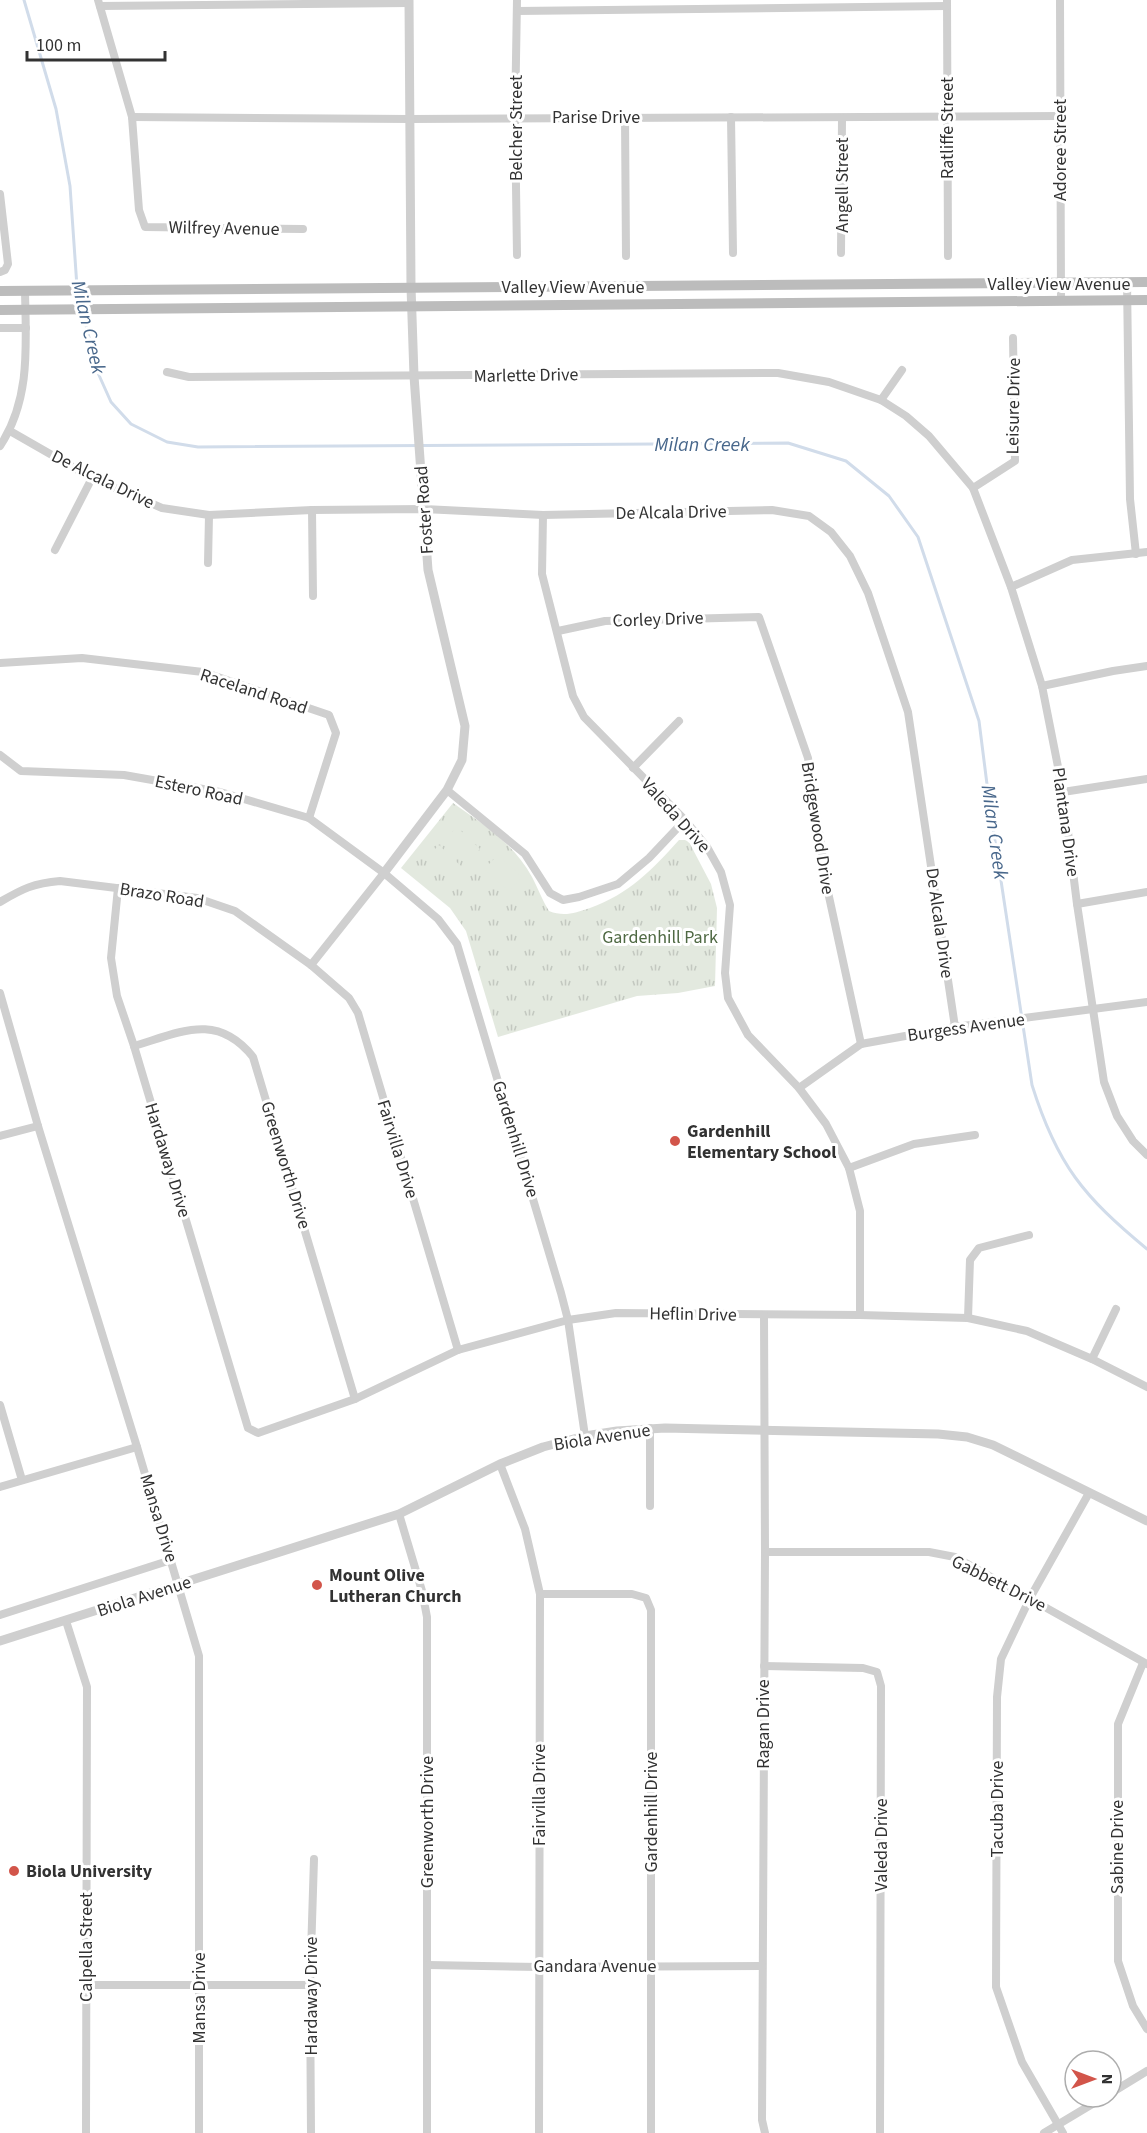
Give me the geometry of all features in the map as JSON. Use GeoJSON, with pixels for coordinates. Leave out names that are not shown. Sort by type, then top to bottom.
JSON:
{"type":"FeatureCollection","features":[{"type":"Feature","properties":{"kind":"main road","name":"Valley View Avenue"},"geometry":{"type":"LineString","coordinates":[[0,291],[1147,282]]}},
{"type":"Feature","properties":{"kind":"main road","name":"Valley View Avenue"},"geometry":{"type":"LineString","coordinates":[[0,310],[1147,300]]}},
{"type":"Feature","properties":{"kind":"street","name":"Belcher Street"},"geometry":{"type":"LineString","coordinates":[[517,0],[515,118],[517,255]]}},
{"type":"Feature","properties":{"kind":"street","name":"Adoree Street"},"geometry":{"type":"LineString","coordinates":[[1060,0],[1060,301]]}},
{"type":"Feature","properties":{"kind":"street"},"geometry":{"type":"LineString","coordinates":[[132,117],[99,3],[409,2]]}},
{"type":"Feature","properties":{"kind":"street","name":"Foster Road"},"geometry":{"type":"LineString","coordinates":[[311,965],[447,790],[462,760],[465,726],[428,570],[423,510],[411,287],[409,2]]}},
{"type":"Feature","properties":{"kind":"street"},"geometry":{"type":"LineString","coordinates":[[517,11],[947,3]]}},
{"type":"Feature","properties":{"kind":"street","name":"Ratliffe Street"},"geometry":{"type":"LineString","coordinates":[[947,3],[948,256]]}},
{"type":"Feature","properties":{"kind":"street","name":"Parise Drive"},"geometry":{"type":"LineString","coordinates":[[132,117],[410,119],[1060,116]]}},
{"type":"Feature","properties":{"kind":"street","name":"Wilfrey Avenue"},"geometry":{"type":"LineString","coordinates":[[132,117],[139,210],[145,227],[303,229]]}},
{"type":"Feature","properties":{"kind":"street"},"geometry":{"type":"LineString","coordinates":[[625,117],[626,256]]}},
{"type":"Feature","properties":{"kind":"street"},"geometry":{"type":"LineString","coordinates":[[731,117],[733,253]]}},
{"type":"Feature","properties":{"kind":"street","name":"Angell Street"},"geometry":{"type":"LineString","coordinates":[[841,253],[842,118]]}},
{"type":"Feature","properties":{"kind":"street"},"geometry":{"type":"LineString","coordinates":[[0,194],[8,264],[2,271]]}},
{"type":"Feature","properties":{"kind":"street"},"geometry":{"type":"LineString","coordinates":[[1127,282],[1130,499],[1136,554]]}},
{"type":"Feature","properties":{"kind":"street"},"geometry":{"type":"LineString","coordinates":[[0,446],[10,431],[23,389],[25,291]]}},
{"type":"Feature","properties":{"kind":"street"},"geometry":{"type":"LineString","coordinates":[[0,328],[26,328]]}},
{"type":"Feature","properties":{"kind":"street","name":"Leisure Drive"},"geometry":{"type":"LineString","coordinates":[[973,488],[1015,461],[1014,338]]}},
{"type":"Feature","properties":{"kind":"street"},"geometry":{"type":"LineString","coordinates":[[881,400],[902,370]]}},
{"type":"Feature","properties":{"kind":"street","name":"Marlette Drive"},"geometry":{"type":"LineString","coordinates":[[167,372],[189,377],[778,373],[829,382],[881,400],[906,416],[929,436],[973,488]]}},
{"type":"Feature","properties":{"kind":"street","name":"De Alcala Drive"},"geometry":{"type":"LineString","coordinates":[[10,431],[92,478],[162,508],[209,515],[312,510],[423,510],[543,515],[772,510],[808,516],[831,532],[850,555],[868,593],[908,712],[955,1027]]}},
{"type":"Feature","properties":{"kind":"street"},"geometry":{"type":"LineString","coordinates":[[55,550],[92,478]]}},
{"type":"Feature","properties":{"kind":"street","name":"Plantana Drive"},"geometry":{"type":"LineString","coordinates":[[973,488],[1011,587],[1042,686],[1063,792],[1077,904],[1104,1082],[1117,1116],[1133,1141],[1147,1155]]}},
{"type":"Feature","properties":{"kind":"street"},"geometry":{"type":"LineString","coordinates":[[312,510],[313,596]]}},
{"type":"Feature","properties":{"kind":"street"},"geometry":{"type":"LineString","coordinates":[[208,563],[209,515]]}},
{"type":"Feature","properties":{"kind":"street","name":"Valeda Drive"},"geometry":{"type":"LineString","coordinates":[[543,515],[542,574],[573,696],[584,717],[685,820],[707,847],[720,872],[730,905],[725,973],[728,998],[748,1035],[799,1088],[826,1124],[849,1168],[861,1211],[860,1315]]}},
{"type":"Feature","properties":{"kind":"street"},"geometry":{"type":"LineString","coordinates":[[1011,587],[1072,560],[1147,552]]}},
{"type":"Feature","properties":{"kind":"street","name":"Corley Drive"},"geometry":{"type":"LineString","coordinates":[[558,631],[605,621],[759,617]]}},
{"type":"Feature","properties":{"kind":"street","name":"Bridgewood Drive"},"geometry":{"type":"LineString","coordinates":[[759,617],[808,759],[828,892],[861,1044]]}},
{"type":"Feature","properties":{"kind":"street","name":"Raceland Road"},"geometry":{"type":"LineString","coordinates":[[0,663],[82,658],[203,672],[329,715],[336,733],[309,818]]}},
{"type":"Feature","properties":{"kind":"street"},"geometry":{"type":"LineString","coordinates":[[1042,686],[1113,670],[1147,666]]}},
{"type":"Feature","properties":{"kind":"street"},"geometry":{"type":"LineString","coordinates":[[633,768],[679,721]]}},
{"type":"Feature","properties":{"kind":"street","name":"Estero Road"},"geometry":{"type":"LineString","coordinates":[[0,755],[21,771],[124,775],[220,792],[309,818],[384,873]]}},
{"type":"Feature","properties":{"kind":"street"},"geometry":{"type":"LineString","coordinates":[[1063,792],[1147,779]]}},
{"type":"Feature","properties":{"kind":"street"},"geometry":{"type":"LineString","coordinates":[[447,790],[525,854],[550,893],[563,900],[618,884],[649,858],[685,820]]}},
{"type":"Feature","properties":{"kind":"street","name":"Gardenhill Drive"},"geometry":{"type":"LineString","coordinates":[[384,873],[438,919],[457,944],[545,1234],[568,1320],[585,1436]]}},
{"type":"Feature","properties":{"kind":"street","name":"Brazo Road"},"geometry":{"type":"LineString","coordinates":[[0,902],[26,886],[60,880],[197,898],[235,911],[311,965]]}},
{"type":"Feature","properties":{"kind":"street","name":"Hardaway Drive"},"geometry":{"type":"LineString","coordinates":[[118,888],[111,958],[117,996],[248,1428]]}},
{"type":"Feature","properties":{"kind":"street"},"geometry":{"type":"LineString","coordinates":[[1077,904],[1147,892]]}},
{"type":"Feature","properties":{"kind":"street","name":"Fairvilla Drive"},"geometry":{"type":"LineString","coordinates":[[311,965],[349,998],[358,1013],[458,1350]]}},
{"type":"Feature","properties":{"kind":"street","name":"Mansa Drive"},"geometry":{"type":"LineString","coordinates":[[0,993],[38,1126],[199,1656],[199,2133]]}},
{"type":"Feature","properties":{"kind":"street","name":"Burgess Avenue"},"geometry":{"type":"LineString","coordinates":[[799,1088],[861,1044],[955,1027],[1147,1002]]}},
{"type":"Feature","properties":{"kind":"street","name":"Greenworth Drive"},"geometry":{"type":"LineString","coordinates":[[134,1046],[184,1030],[204,1029],[225,1033],[243,1044],[254,1057],[355,1399]]}},
{"type":"Feature","properties":{"kind":"street"},"geometry":{"type":"LineString","coordinates":[[0,1136],[38,1126]]}},
{"type":"Feature","properties":{"kind":"street"},"geometry":{"type":"LineString","coordinates":[[849,1168],[914,1144],[975,1135]]}},
{"type":"Feature","properties":{"kind":"street"},"geometry":{"type":"LineString","coordinates":[[968,1318],[970,1260],[980,1248],[1029,1235]]}},
{"type":"Feature","properties":{"kind":"street"},"geometry":{"type":"LineString","coordinates":[[1092,1359],[1116,1309]]}},
{"type":"Feature","properties":{"kind":"street","name":"Heflin Drive"},"geometry":{"type":"LineString","coordinates":[[248,1428],[258,1433],[355,1399],[458,1350],[568,1320],[616,1313],[968,1318],[1027,1331],[1092,1359],[1147,1387]]}},
{"type":"Feature","properties":{"kind":"street","name":"Ragan Drive"},"geometry":{"type":"LineString","coordinates":[[764,1315],[762,2120],[765,2133]]}},
{"type":"Feature","properties":{"kind":"street"},"geometry":{"type":"LineString","coordinates":[[0,1405],[22,1480]]}},
{"type":"Feature","properties":{"kind":"street"},"geometry":{"type":"LineString","coordinates":[[650,1428],[650,1506]]}},
{"type":"Feature","properties":{"kind":"street","name":"Biola Avenue"},"geometry":{"type":"LineString","coordinates":[[0,1641],[399,1514],[500,1464],[543,1447],[585,1436],[650,1428],[938,1434],[967,1437],[993,1445],[1147,1521]]}},
{"type":"Feature","properties":{"kind":"street"},"geometry":{"type":"LineString","coordinates":[[0,1487],[137,1447]]}},
{"type":"Feature","properties":{"kind":"street","name":"Fairvilla Drive"},"geometry":{"type":"LineString","coordinates":[[500,1464],[525,1529],[540,1594],[539,2133]]}},
{"type":"Feature","properties":{"kind":"street","name":"Tacuba Drive"},"geometry":{"type":"LineString","coordinates":[[1063,2133],[1022,2062],[996,1987],[997,1697],[1001,1659],[1030,1598],[1089,1493]]}},
{"type":"Feature","properties":{"kind":"street","name":"Greenworth Drive"},"geometry":{"type":"LineString","coordinates":[[399,1514],[422,1591],[427,1617],[427,2133]]}},
{"type":"Feature","properties":{"kind":"street","name":"Gabbett Drive"},"geometry":{"type":"LineString","coordinates":[[765,1552],[929,1552],[955,1557],[1145,1663]]}},
{"type":"Feature","properties":{"kind":"street","name":"Biola Avenue"},"geometry":{"type":"LineString","coordinates":[[0,1615],[171,1560]]}},
{"type":"Feature","properties":{"kind":"street","name":"Gardenhill Drive"},"geometry":{"type":"LineString","coordinates":[[540,1594],[632,1594],[646,1598],[651,1610],[651,2133]]}},
{"type":"Feature","properties":{"kind":"street","name":"Calpella Street"},"geometry":{"type":"LineString","coordinates":[[66,1621],[87,1687],[86,2133]]}},
{"type":"Feature","properties":{"kind":"street","name":"Sabine Drive"},"geometry":{"type":"LineString","coordinates":[[1145,1663],[1118,1724],[1118,1961],[1133,2007],[1147,2029]]}},
{"type":"Feature","properties":{"kind":"street","name":"Valeda Drive"},"geometry":{"type":"LineString","coordinates":[[764,1666],[863,1668],[877,1672],[881,1686],[880,2133]]}},
{"type":"Feature","properties":{"kind":"street","name":"Hardaway Drive"},"geometry":{"type":"LineString","coordinates":[[311,2133],[310,1985],[314,1859]]}},
{"type":"Feature","properties":{"kind":"street","name":"Gandara Avenue"},"geometry":{"type":"LineString","coordinates":[[428,1965],[762,1966]]}},
{"type":"Feature","properties":{"kind":"street"},"geometry":{"type":"LineString","coordinates":[[86,1985],[310,1985]]}},
{"type":"Feature","properties":{"kind":"street"},"geometry":{"type":"LineString","coordinates":[[1123,2086],[1147,2072]]}},
{"type":"Feature","properties":{"kind":"street"},"geometry":{"type":"LineString","coordinates":[[1044,2133],[1084,2109]]}},
{"type":"Feature","properties":{"kind":"green space","name":"Gardenhill Park"},"geometry":{"type":"Polygon","coordinates":[[[453,803],[486,827],[516,854],[532,877],[549,911],[560,914],[585,910],[617,896],[649,871],[679,840],[689,842],[711,884],[717,908],[715,986],[678,993],[637,996],[498,1037],[466,931],[450,908],[401,868],[453,803]]]}},
{"type":"Feature","properties":{"kind":"green space"},"geometry":{"type":"Polygon","coordinates":[[[457,827],[480,849],[470,860],[446,837],[457,827]]]}},
{"type":"Feature","properties":{"kind":"green space"},"geometry":{"type":"Polygon","coordinates":[[[439,845],[462,867],[452,879],[428,856],[439,845]]]}},
{"type":"Feature","properties":{"kind":"green space"},"geometry":{"type":"Polygon","coordinates":[[[498,855],[522,877],[509,891],[484,869],[498,855]]]}},
{"type":"Feature","properties":{"kind":"waterway","name":"Milan Creek"},"geometry":{"type":"LineString","coordinates":[[24,0],[56,109],[70,186],[77,287]]}},
{"type":"Feature","properties":{"kind":"waterway","name":"Milan Creek"},"geometry":{"type":"LineString","coordinates":[[78,294],[98,373],[111,402],[131,424],[167,442],[198,447],[788,443],[846,461],[889,496],[918,537],[979,721],[1032,1085],[1052,1137],[1075,1178],[1106,1213],[1147,1249]]}},
{"type":"Feature","properties":{"kind":"place","name":"Gardenhill Elementary School"},"geometry":{"type":"Point","coordinates":[675,1141]}},
{"type":"Feature","properties":{"kind":"place","name":"Mount Olive Lutheran Church"},"geometry":{"type":"Point","coordinates":[317,1585]}},
{"type":"Feature","properties":{"kind":"place","name":"Biola University"},"geometry":{"type":"Point","coordinates":[14,1871]}}]}
